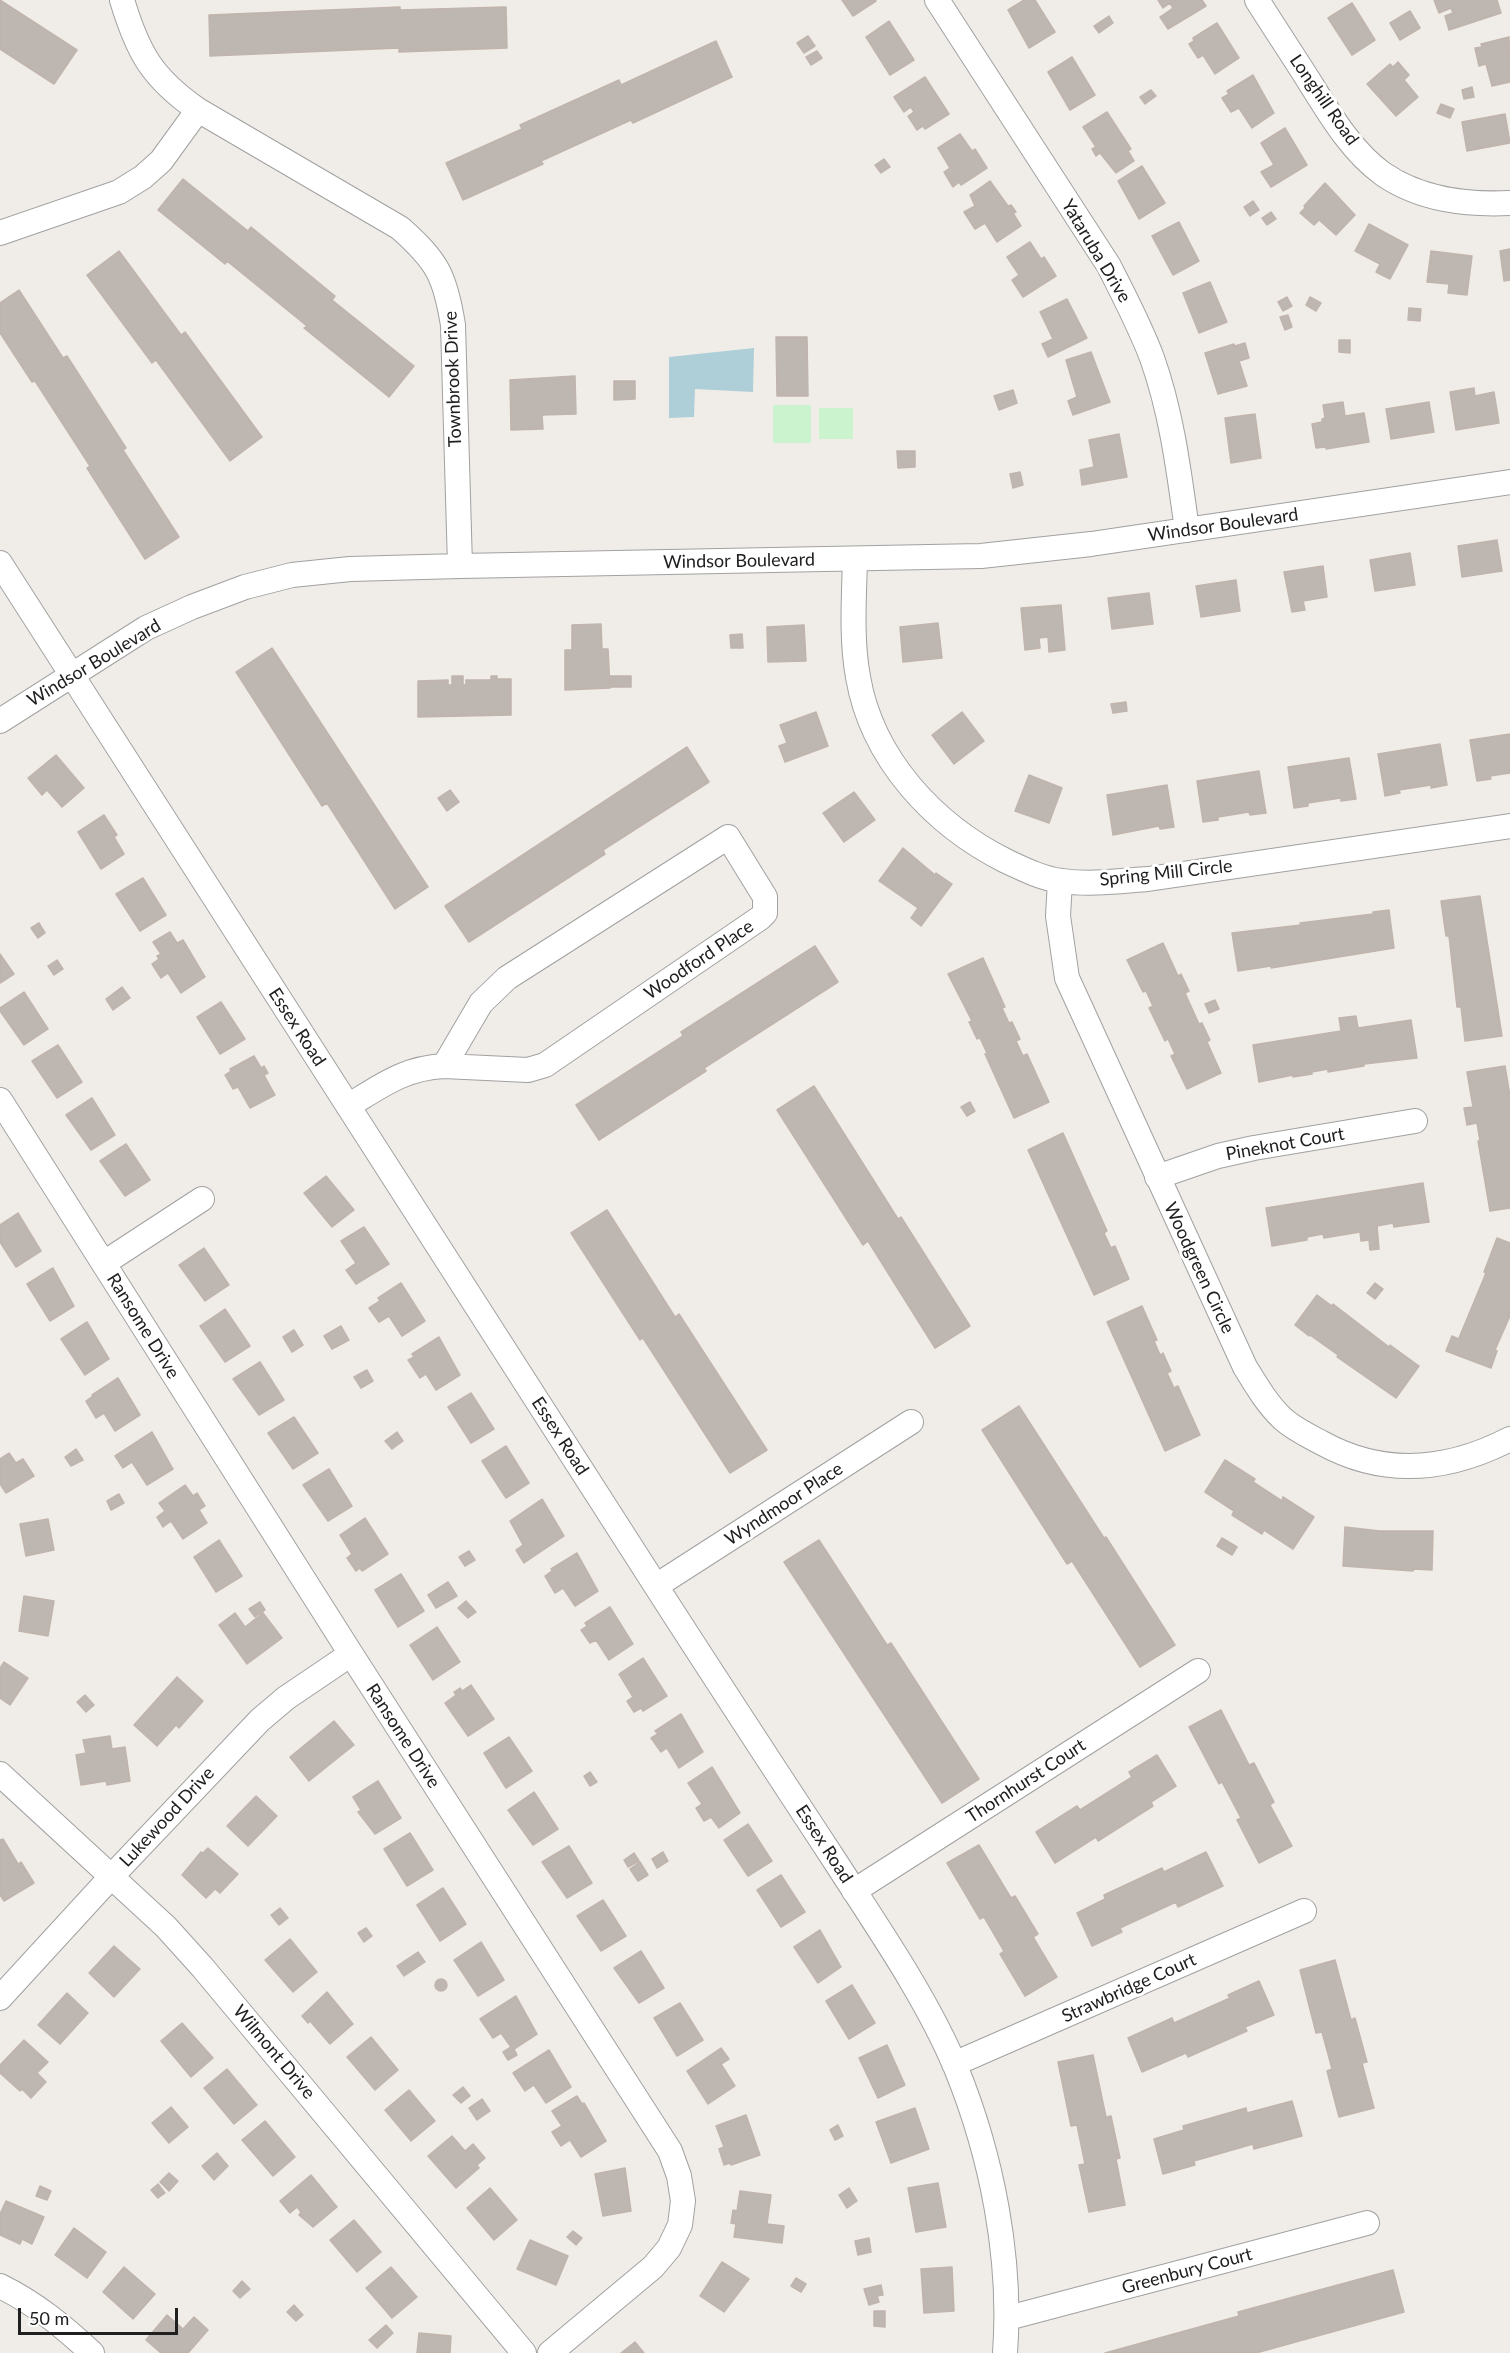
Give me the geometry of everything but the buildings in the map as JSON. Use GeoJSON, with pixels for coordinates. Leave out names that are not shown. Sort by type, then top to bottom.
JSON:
{"type":"FeatureCollection","features":[{"type":"Feature","properties":{"kind":"street","name":"Townbrook Drive"},"geometry":{"type":"LineString","coordinates":[[122,0],[132,35],[149,67],[173,93],[198,110],[400,228],[425,250],[442,276],[453,325],[460,566]]}},
{"type":"Feature","properties":{"kind":"street","name":"Yataruba Drive"},"geometry":{"type":"LineString","coordinates":[[937,0],[1108,266],[1131,310],[1152,357],[1165,402],[1175,445],[1187,530]]}},
{"type":"Feature","properties":{"kind":"street","name":"Longhill Road"},"geometry":{"type":"LineString","coordinates":[[1257,0],[1335,123],[1383,174],[1414,191],[1444,200],[1476,205],[1510,202]]}},
{"type":"Feature","properties":{"kind":"street"},"geometry":{"type":"LineString","coordinates":[[0,233],[120,192],[143,177],[160,161],[198,110]]}},
{"type":"Feature","properties":{"kind":"street","name":"Windsor Boulevard"},"geometry":{"type":"LineString","coordinates":[[0,722],[146,628],[192,607],[245,587],[292,575],[338,570],[460,566],[981,556],[1091,544],[1510,482]]}},
{"type":"Feature","properties":{"kind":"street","name":"Spring Mill Circle"},"geometry":{"type":"LineString","coordinates":[[855,559],[854,628],[858,677],[867,715],[888,756],[915,792],[947,825],[982,849],[1020,868],[1060,881],[1106,882],[1148,879],[1510,826]]}},
{"type":"Feature","properties":{"kind":"street","name":"Essex Road"},"geometry":{"type":"LineString","coordinates":[[0,563],[854,1891],[929,2013],[954,2064],[972,2112],[987,2163],[997,2216],[1008,2319],[1005,2353]]}},
{"type":"Feature","properties":{"kind":"street","name":"Woodford Place"},"geometry":{"type":"LineString","coordinates":[[348,1106],[401,1075],[422,1067],[528,1070],[545,1065],[760,918],[765,913],[765,897],[728,837],[500,983],[481,1004],[444,1066]]}},
{"type":"Feature","properties":{"kind":"street","name":"Woodgreen Circle"},"geometry":{"type":"LineString","coordinates":[[1060,881],[1058,916],[1067,978],[1156,1177],[1245,1367],[1262,1394],[1283,1419],[1307,1435],[1338,1452],[1374,1464],[1411,1467],[1449,1462],[1487,1451],[1510,1439]]}},
{"type":"Feature","properties":{"kind":"street","name":"Ransome Drive"},"geometry":{"type":"LineString","coordinates":[[0,1100],[351,1654],[670,2151],[679,2176],[683,2201],[680,2225],[669,2248],[653,2267],[550,2353]]}},
{"type":"Feature","properties":{"kind":"street","name":"Pineknot Court"},"geometry":{"type":"LineString","coordinates":[[1156,1177],[1218,1156],[1254,1148],[1415,1121]]}},
{"type":"Feature","properties":{"kind":"street"},"geometry":{"type":"LineString","coordinates":[[104,1263],[202,1199]]}},
{"type":"Feature","properties":{"kind":"street","name":"Wyndmoor Place"},"geometry":{"type":"LineString","coordinates":[[656,1586],[911,1422]]}},
{"type":"Feature","properties":{"kind":"street","name":"Lukewood Drive"},"geometry":{"type":"LineString","coordinates":[[0,1998],[260,1720],[286,1698],[351,1654]]}},
{"type":"Feature","properties":{"kind":"street","name":"Thornhurst Court"},"geometry":{"type":"LineString","coordinates":[[854,1891],[1198,1671]]}},
{"type":"Feature","properties":{"kind":"street","name":"Wilmont Drive"},"geometry":{"type":"LineString","coordinates":[[0,1774],[166,1927],[203,1968],[524,2353]]}},
{"type":"Feature","properties":{"kind":"street","name":"Strawbridge Court"},"geometry":{"type":"LineString","coordinates":[[954,2064],[1304,1911]]}},
{"type":"Feature","properties":{"kind":"street","name":"Greenbury Court"},"geometry":{"type":"LineString","coordinates":[[1008,2319],[1367,2223]]}},
{"type":"Feature","properties":{"kind":"street"},"geometry":{"type":"LineString","coordinates":[[0,2286],[19,2295],[46,2314],[92,2353]]}},
{"type":"Feature","properties":{"kind":"green space"},"geometry":{"type":"Polygon","coordinates":[[[773,405],[811,405],[811,443],[773,443],[773,405]]]}},
{"type":"Feature","properties":{"kind":"green space"},"geometry":{"type":"Polygon","coordinates":[[[819,408],[853,408],[853,439],[819,439],[819,408]]]}},
{"type":"Feature","properties":{"kind":"water"},"geometry":{"type":"Polygon","coordinates":[[[754,348],[753,392],[695,389],[694,417],[669,418],[669,357],[754,348]]]}}]}
